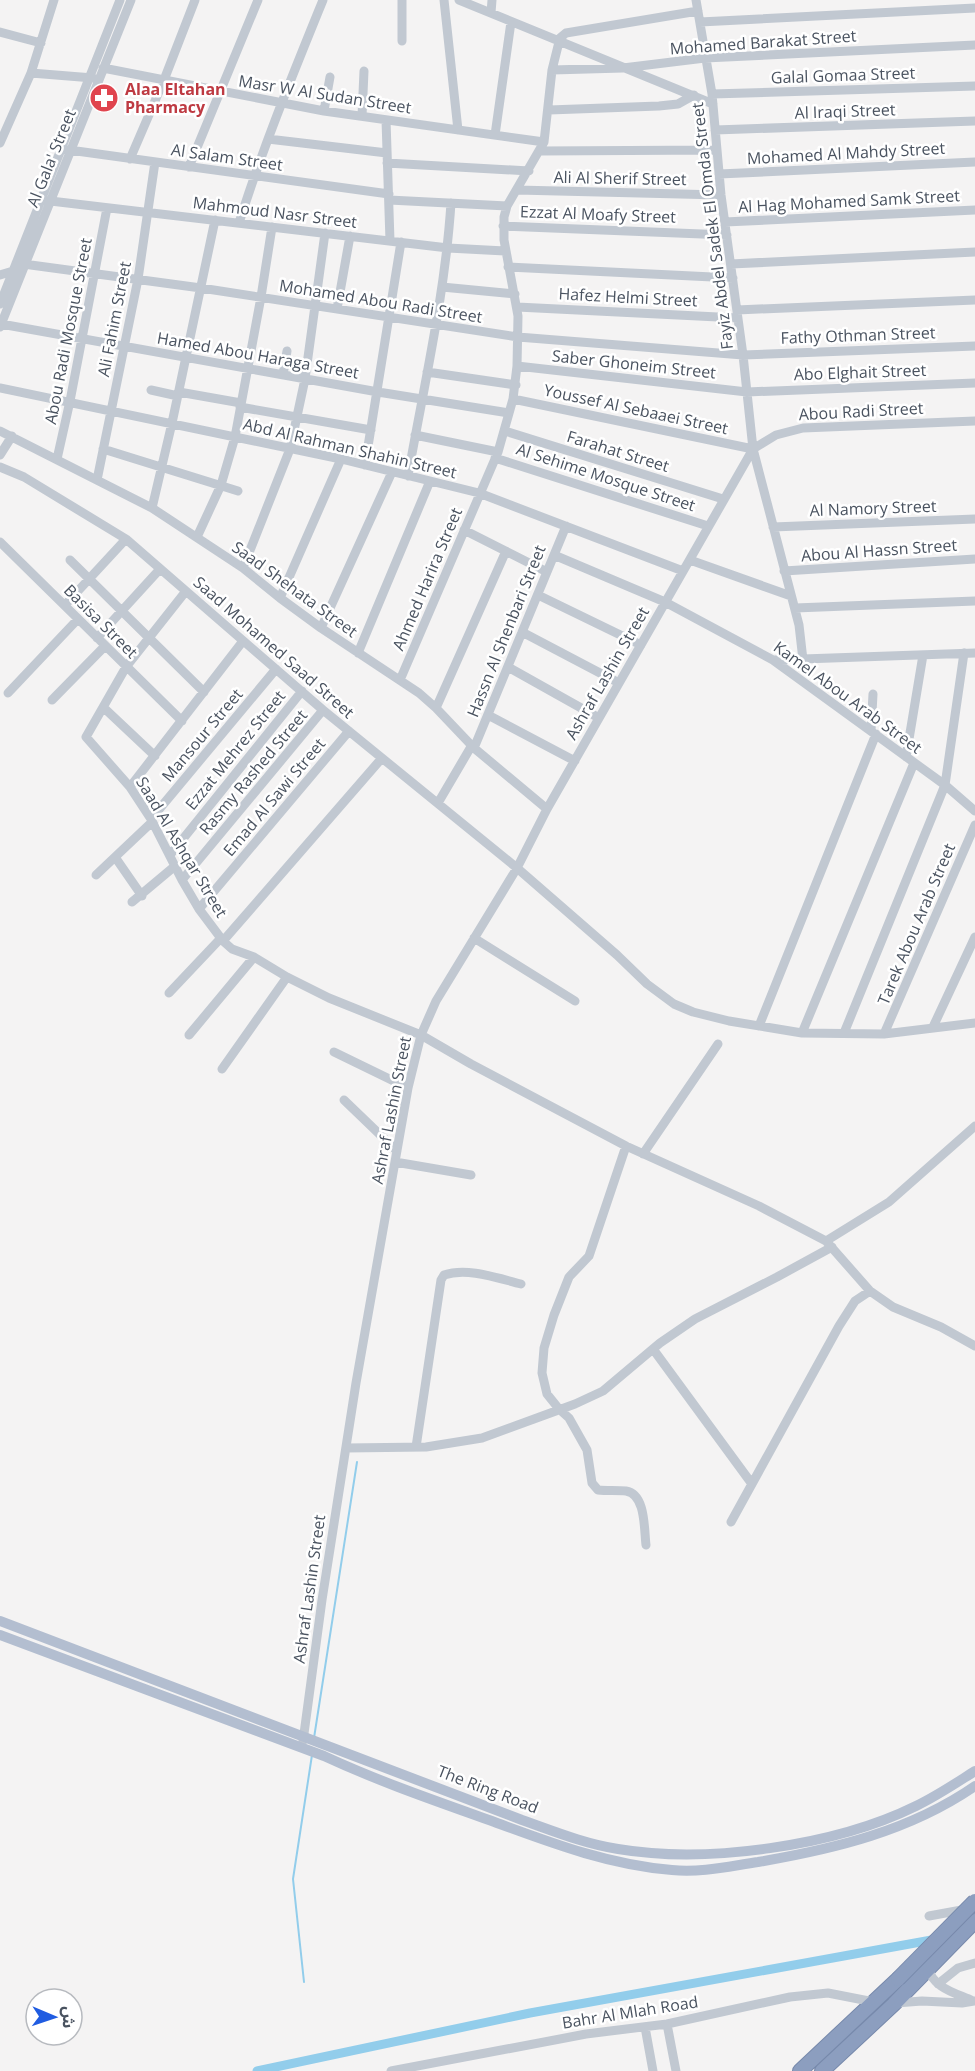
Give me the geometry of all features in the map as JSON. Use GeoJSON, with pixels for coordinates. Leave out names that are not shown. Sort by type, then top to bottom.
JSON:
{"type":"FeatureCollection","features":[{"type":"Feature","properties":{"kind":"highway"},"geometry":{"type":"LineString","coordinates":[[800,2071],[898,1979],[975,1901]]}},
{"type":"Feature","properties":{"kind":"highway"},"geometry":{"type":"LineString","coordinates":[[822,2071],[894,2004],[975,1921]]}},
{"type":"Feature","properties":{"kind":"main road","name":"The Ring Road"},"geometry":{"type":"LineString","coordinates":[[0,1620],[522,1820],[574,1838],[616,1849],[658,1854],[694,1854],[743,1851],[825,1837],[879,1822],[916,1806],[975,1771]]}},
{"type":"Feature","properties":{"kind":"main road","name":"The Ring Road"},"geometry":{"type":"LineString","coordinates":[[0,1635],[324,1756],[371,1778],[576,1851],[616,1862],[675,1871],[695,1870],[724,1868],[826,1850],[863,1840],[918,1818],[975,1786]]}},
{"type":"Feature","properties":{"kind":"main road"},"geometry":{"type":"LineString","coordinates":[[825,1837],[826,1850]]}},
{"type":"Feature","properties":{"kind":"street"},"geometry":{"type":"LineString","coordinates":[[0,143],[31,74],[54,0]]}},
{"type":"Feature","properties":{"kind":"street","name":"Al Gala' Street"},"geometry":{"type":"LineString","coordinates":[[0,304],[47,201],[94,79],[120,0]]}},
{"type":"Feature","properties":{"kind":"street","name":"Al Gala' Street"},"geometry":{"type":"LineString","coordinates":[[94,79],[103,68],[131,0]]}},
{"type":"Feature","properties":{"kind":"street"},"geometry":{"type":"LineString","coordinates":[[130,159],[195,0]]}},
{"type":"Feature","properties":{"kind":"street"},"geometry":{"type":"LineString","coordinates":[[189,167],[258,0]]}},
{"type":"Feature","properties":{"kind":"street"},"geometry":{"type":"LineString","coordinates":[[238,223],[281,103],[322,0]]}},
{"type":"Feature","properties":{"kind":"street"},"geometry":{"type":"LineString","coordinates":[[402,0],[402,41]]}},
{"type":"Feature","properties":{"kind":"street"},"geometry":{"type":"LineString","coordinates":[[444,0],[458,130]]}},
{"type":"Feature","properties":{"kind":"street"},"geometry":{"type":"LineString","coordinates":[[459,0],[623,68],[694,95],[712,99]]}},
{"type":"Feature","properties":{"kind":"street"},"geometry":{"type":"LineString","coordinates":[[491,13],[492,0]]}},
{"type":"Feature","properties":{"kind":"street","name":"Fayiz Abdel Sadek El Omda Street"},"geometry":{"type":"LineString","coordinates":[[696,0],[712,99],[721,195],[743,355],[753,449],[795,608],[803,660]]}},
{"type":"Feature","properties":{"kind":"street"},"geometry":{"type":"LineString","coordinates":[[700,22],[975,8]]}},
{"type":"Feature","properties":{"kind":"street"},"geometry":{"type":"LineString","coordinates":[[559,41],[566,33],[699,11]]}},
{"type":"Feature","properties":{"kind":"street"},"geometry":{"type":"LineString","coordinates":[[495,135],[511,22]]}},
{"type":"Feature","properties":{"kind":"street"},"geometry":{"type":"LineString","coordinates":[[0,32],[41,43]]}},
{"type":"Feature","properties":{"kind":"street","name":"Ahmed Harira Street"},"geometry":{"type":"LineString","coordinates":[[400,680],[497,455],[513,399],[517,366],[517,307],[505,251],[503,226],[507,206],[542,147],[549,110],[552,70],[559,41]]}},
{"type":"Feature","properties":{"kind":"street","name":"Mohamed Barakat Street"},"geometry":{"type":"LineString","coordinates":[[552,70],[623,68],[705,57],[975,45]]}},
{"type":"Feature","properties":{"kind":"street","name":"Masr W Al Sudan Street"},"geometry":{"type":"LineString","coordinates":[[103,68],[324,111],[495,135],[542,147],[717,150]]}},
{"type":"Feature","properties":{"kind":"street"},"geometry":{"type":"LineString","coordinates":[[362,116],[364,71]]}},
{"type":"Feature","properties":{"kind":"street"},"geometry":{"type":"LineString","coordinates":[[31,74],[94,79]]}},
{"type":"Feature","properties":{"kind":"street"},"geometry":{"type":"LineString","coordinates":[[324,111],[330,77]]}},
{"type":"Feature","properties":{"kind":"street","name":"Galal Gomaa Street"},"geometry":{"type":"LineString","coordinates":[[712,99],[975,86]]}},
{"type":"Feature","properties":{"kind":"street"},"geometry":{"type":"LineString","coordinates":[[549,110],[659,106],[678,104],[694,95]]}},
{"type":"Feature","properties":{"kind":"street"},"geometry":{"type":"LineString","coordinates":[[386,120],[390,241]]}},
{"type":"Feature","properties":{"kind":"street","name":"Al Iraqi Street"},"geometry":{"type":"LineString","coordinates":[[715,130],[975,121]]}},
{"type":"Feature","properties":{"kind":"street"},"geometry":{"type":"LineString","coordinates":[[268,139],[321,141],[387,153]]}},
{"type":"Feature","properties":{"kind":"street","name":"Al Salam Street"},"geometry":{"type":"LineString","coordinates":[[66,150],[389,197],[507,206]]}},
{"type":"Feature","properties":{"kind":"street","name":"Ali Fahim Street"},"geometry":{"type":"LineString","coordinates":[[97,480],[138,279],[155,162]]}},
{"type":"Feature","properties":{"kind":"street","name":"Mohamed Al Mahdy Street"},"geometry":{"type":"LineString","coordinates":[[719,174],[975,162]]}},
{"type":"Feature","properties":{"kind":"street"},"geometry":{"type":"LineString","coordinates":[[387,163],[529,171]]}},
{"type":"Feature","properties":{"kind":"street","name":"Ali Al Sherif Street"},"geometry":{"type":"LineString","coordinates":[[517,190],[721,195]]}},
{"type":"Feature","properties":{"kind":"street","name":"Mahmoud Nasr Street"},"geometry":{"type":"LineString","coordinates":[[47,201],[448,248],[505,251]]}},
{"type":"Feature","properties":{"kind":"street"},"geometry":{"type":"LineString","coordinates":[[408,476],[442,287],[448,248],[451,203]]}},
{"type":"Feature","properties":{"kind":"street","name":"Abou Radi Mosque Street"},"geometry":{"type":"LineString","coordinates":[[57,459],[107,208]]}},
{"type":"Feature","properties":{"kind":"street","name":"Al Hag Mohamed Samk Street"},"geometry":{"type":"LineString","coordinates":[[725,222],[975,210]]}},
{"type":"Feature","properties":{"kind":"street"},"geometry":{"type":"LineString","coordinates":[[152,508],[214,220]]}},
{"type":"Feature","properties":{"kind":"street","name":"Ezzat Al Moafy Street"},"geometry":{"type":"LineString","coordinates":[[503,226],[727,235]]}},
{"type":"Feature","properties":{"kind":"street"},"geometry":{"type":"LineString","coordinates":[[196,537],[221,485],[235,437],[272,227]]}},
{"type":"Feature","properties":{"kind":"street"},"geometry":{"type":"LineString","coordinates":[[243,568],[290,448],[305,379],[325,233]]}},
{"type":"Feature","properties":{"kind":"street"},"geometry":{"type":"LineString","coordinates":[[337,309],[350,236]]}},
{"type":"Feature","properties":{"kind":"street"},"geometry":{"type":"LineString","coordinates":[[365,465],[401,242]]}},
{"type":"Feature","properties":{"kind":"street"},"geometry":{"type":"LineString","coordinates":[[731,264],[975,252]]}},
{"type":"Feature","properties":{"kind":"street"},"geometry":{"type":"LineString","coordinates":[[0,275],[18,266]]}},
{"type":"Feature","properties":{"kind":"street","name":"Al Gala' Street"},"geometry":{"type":"LineString","coordinates":[[1,325],[18,266]]}},
{"type":"Feature","properties":{"kind":"street","name":"Mohamed Abou Radi Street"},"geometry":{"type":"LineString","coordinates":[[18,266],[138,279],[518,337],[743,355]]}},
{"type":"Feature","properties":{"kind":"street"},"geometry":{"type":"LineString","coordinates":[[508,267],[733,278]]}},
{"type":"Feature","properties":{"kind":"street"},"geometry":{"type":"LineString","coordinates":[[442,287],[515,294]]}},
{"type":"Feature","properties":{"kind":"street","name":"Hafez Helmi Street"},"geometry":{"type":"LineString","coordinates":[[517,307],[737,314],[975,300]]}},
{"type":"Feature","properties":{"kind":"street","name":"Hamed Abou Haraga Street"},"geometry":{"type":"LineString","coordinates":[[1,325],[124,345],[422,400],[509,413]]}},
{"type":"Feature","properties":{"kind":"street","name":"Fathy Othman Street"},"geometry":{"type":"LineString","coordinates":[[743,355],[975,346]]}},
{"type":"Feature","properties":{"kind":"street"},"geometry":{"type":"LineString","coordinates":[[283,375],[287,351]]}},
{"type":"Feature","properties":{"kind":"street","name":"Saber Ghoneim Street"},"geometry":{"type":"LineString","coordinates":[[517,366],[747,392]]}},
{"type":"Feature","properties":{"kind":"street"},"geometry":{"type":"LineString","coordinates":[[427,372],[516,385]]}},
{"type":"Feature","properties":{"kind":"street","name":"Abo Elghait Street"},"geometry":{"type":"LineString","coordinates":[[747,392],[975,383]]}},
{"type":"Feature","properties":{"kind":"street","name":"Abd Al Rahman Shahin Street"},"geometry":{"type":"LineString","coordinates":[[0,388],[341,459],[479,494],[683,571]]}},
{"type":"Feature","properties":{"kind":"street"},"geometry":{"type":"LineString","coordinates":[[151,390],[371,430]]}},
{"type":"Feature","properties":{"kind":"street","name":"Youssef Al Sebaaei Street"},"geometry":{"type":"LineString","coordinates":[[513,399],[753,449]]}},
{"type":"Feature","properties":{"kind":"street","name":"Abou Radi Street"},"geometry":{"type":"LineString","coordinates":[[753,449],[776,435],[803,428],[975,421]]}},
{"type":"Feature","properties":{"kind":"street","name":"Saad Shehata Street"},"geometry":{"type":"LineString","coordinates":[[0,431],[152,508],[243,568],[321,628],[400,680],[436,708],[473,747],[547,808]]}},
{"type":"Feature","properties":{"kind":"street","name":"Farahat Street"},"geometry":{"type":"LineString","coordinates":[[505,431],[723,499]]}},
{"type":"Feature","properties":{"kind":"street","name":"Al Sehime Mosque Street"},"geometry":{"type":"LineString","coordinates":[[416,435],[497,455],[708,526]]}},
{"type":"Feature","properties":{"kind":"street"},"geometry":{"type":"LineString","coordinates":[[0,455],[12,436]]}},
{"type":"Feature","properties":{"kind":"street"},"geometry":{"type":"LineString","coordinates":[[104,449],[238,491]]}},
{"type":"Feature","properties":{"kind":"street","name":"Ashraf Lashin Street"},"geometry":{"type":"LineString","coordinates":[[302,1749],[346,1448],[408,1089],[421,1035],[436,1001],[517,868],[547,808],[753,449]]}},
{"type":"Feature","properties":{"kind":"street"},"geometry":{"type":"LineString","coordinates":[[280,598],[341,459]]}},
{"type":"Feature","properties":{"kind":"street","name":"Saad Mohamed Saad Street"},"geometry":{"type":"LineString","coordinates":[[0,467],[24,477],[126,539],[323,710],[517,868],[647,984],[675,1004],[693,1012],[802,1033],[884,1034],[975,1023]]}},
{"type":"Feature","properties":{"kind":"street"},"geometry":{"type":"LineString","coordinates":[[321,628],[392,472]]}},
{"type":"Feature","properties":{"kind":"street"},"geometry":{"type":"LineString","coordinates":[[358,653],[430,481]]}},
{"type":"Feature","properties":{"kind":"street","name":"Al Namory Street"},"geometry":{"type":"LineString","coordinates":[[773,527],[975,519]]}},
{"type":"Feature","properties":{"kind":"street","name":"Hassn Al Shenbari Street"},"geometry":{"type":"LineString","coordinates":[[438,803],[473,747],[488,715],[566,526]]}},
{"type":"Feature","properties":{"kind":"street"},"geometry":{"type":"LineString","coordinates":[[464,530],[547,572]]}},
{"type":"Feature","properties":{"kind":"street"},"geometry":{"type":"LineString","coordinates":[[65,605],[126,539]]}},
{"type":"Feature","properties":{"kind":"street","name":"Basisa Street"},"geometry":{"type":"LineString","coordinates":[[0,542],[182,721]]}},
{"type":"Feature","properties":{"kind":"street"},"geometry":{"type":"LineString","coordinates":[[436,708],[506,551]]}},
{"type":"Feature","properties":{"kind":"street","name":"Kamel Abou Arab Street"},"geometry":{"type":"LineString","coordinates":[[554,555],[665,602],[773,660],[945,785],[975,811]]}},
{"type":"Feature","properties":{"kind":"street","name":"Abou Al Hassn Street"},"geometry":{"type":"LineString","coordinates":[[784,571],[975,559]]}},
{"type":"Feature","properties":{"kind":"street"},"geometry":{"type":"LineString","coordinates":[[70,560],[204,692]]}},
{"type":"Feature","properties":{"kind":"street"},"geometry":{"type":"LineString","coordinates":[[690,560],[791,596]]}},
{"type":"Feature","properties":{"kind":"street"},"geometry":{"type":"LineString","coordinates":[[98,638],[160,569]]}},
{"type":"Feature","properties":{"kind":"street"},"geometry":{"type":"LineString","coordinates":[[155,756],[103,707],[126,667],[186,591]]}},
{"type":"Feature","properties":{"kind":"street"},"geometry":{"type":"LineString","coordinates":[[538,595],[641,645]]}},
{"type":"Feature","properties":{"kind":"street"},"geometry":{"type":"LineString","coordinates":[[795,608],[975,601]]}},
{"type":"Feature","properties":{"kind":"street"},"geometry":{"type":"LineString","coordinates":[[8,693],[78,619]]}},
{"type":"Feature","properties":{"kind":"street"},"geometry":{"type":"LineString","coordinates":[[522,632],[619,683]]}},
{"type":"Feature","properties":{"kind":"street"},"geometry":{"type":"LineString","coordinates":[[130,787],[243,641]]}},
{"type":"Feature","properties":{"kind":"street"},"geometry":{"type":"LineString","coordinates":[[52,700],[105,646]]}},
{"type":"Feature","properties":{"kind":"street"},"geometry":{"type":"LineString","coordinates":[[844,1034],[945,785],[964,653]]}},
{"type":"Feature","properties":{"kind":"street"},"geometry":{"type":"LineString","coordinates":[[773,660],[975,653]]}},
{"type":"Feature","properties":{"kind":"street"},"geometry":{"type":"LineString","coordinates":[[802,1033],[910,760],[923,655]]}},
{"type":"Feature","properties":{"kind":"street"},"geometry":{"type":"LineString","coordinates":[[508,667],[598,718]]}},
{"type":"Feature","properties":{"kind":"street","name":"Mansour Street"},"geometry":{"type":"LineString","coordinates":[[96,875],[151,821],[276,669]]}},
{"type":"Feature","properties":{"kind":"street","name":"Ezzat Mehrez Street"},"geometry":{"type":"LineString","coordinates":[[170,855],[302,691]]}},
{"type":"Feature","properties":{"kind":"street"},"geometry":{"type":"LineString","coordinates":[[759,1026],[873,733],[873,694]]}},
{"type":"Feature","properties":{"kind":"street","name":"Saad Al Ashqar Street"},"geometry":{"type":"LineString","coordinates":[[103,707],[87,734],[88,740],[130,787],[199,909],[222,940],[232,949],[254,957],[329,998],[421,1035],[626,1146],[759,1206],[829,1244]]}},
{"type":"Feature","properties":{"kind":"street","name":"Rasmy Rashed Street"},"geometry":{"type":"LineString","coordinates":[[182,880],[323,710]]}},
{"type":"Feature","properties":{"kind":"street"},"geometry":{"type":"LineString","coordinates":[[488,715],[575,761]]}},
{"type":"Feature","properties":{"kind":"street","name":"Emad Al Sawi Street"},"geometry":{"type":"LineString","coordinates":[[199,909],[349,731]]}},
{"type":"Feature","properties":{"kind":"street"},"geometry":{"type":"LineString","coordinates":[[168,993],[222,940],[382,758]]}},
{"type":"Feature","properties":{"kind":"street","name":"Tarek Abou Arab Street"},"geometry":{"type":"LineString","coordinates":[[884,1034],[975,825]]}},
{"type":"Feature","properties":{"kind":"street"},"geometry":{"type":"LineString","coordinates":[[115,857],[141,896]]}},
{"type":"Feature","properties":{"kind":"street"},"geometry":{"type":"LineString","coordinates":[[132,902],[175,866]]}},
{"type":"Feature","properties":{"kind":"street"},"geometry":{"type":"LineString","coordinates":[[933,1027],[975,937]]}},
{"type":"Feature","properties":{"kind":"street"},"geometry":{"type":"LineString","coordinates":[[474,938],[575,1002]]}},
{"type":"Feature","properties":{"kind":"street"},"geometry":{"type":"LineString","coordinates":[[189,1035],[254,957]]}},
{"type":"Feature","properties":{"kind":"street"},"geometry":{"type":"LineString","coordinates":[[222,1069],[287,977]]}},
{"type":"Feature","properties":{"kind":"street"},"geometry":{"type":"LineString","coordinates":[[643,1154],[718,1044]]}},
{"type":"Feature","properties":{"kind":"street"},"geometry":{"type":"LineString","coordinates":[[334,1052],[408,1089]]}},
{"type":"Feature","properties":{"kind":"street"},"geometry":{"type":"LineString","coordinates":[[344,1100],[397,1151]]}},
{"type":"Feature","properties":{"kind":"street"},"geometry":{"type":"LineString","coordinates":[[346,1448],[416,1447],[482,1438],[603,1391],[653,1349],[695,1319],[777,1277],[889,1202],[975,1126]]}},
{"type":"Feature","properties":{"kind":"street"},"geometry":{"type":"LineString","coordinates":[[626,1146],[589,1256],[569,1277],[554,1315],[544,1348],[542,1373],[547,1394],[569,1418],[587,1450],[592,1483],[598,1490],[626,1491],[633,1493],[639,1500],[646,1545]]}},
{"type":"Feature","properties":{"kind":"street"},"geometry":{"type":"LineString","coordinates":[[395,1162],[471,1175]]}},
{"type":"Feature","properties":{"kind":"street"},"geometry":{"type":"LineString","coordinates":[[829,1244],[870,1291],[893,1307],[941,1327],[975,1346]]}},
{"type":"Feature","properties":{"kind":"street"},"geometry":{"type":"LineString","coordinates":[[416,1447],[441,1280],[444,1275],[459,1273],[485,1275],[521,1284]]}},
{"type":"Feature","properties":{"kind":"street"},"geometry":{"type":"LineString","coordinates":[[731,1522],[850,1308],[855,1300],[870,1291]]}},
{"type":"Feature","properties":{"kind":"street"},"geometry":{"type":"LineString","coordinates":[[653,1349],[752,1484]]}},
{"type":"Feature","properties":{"kind":"street"},"geometry":{"type":"LineString","coordinates":[[929,1916],[975,1908]]}},
{"type":"Feature","properties":{"kind":"street"},"geometry":{"type":"LineString","coordinates":[[938,1984],[958,1968],[975,1964]]}},
{"type":"Feature","properties":{"kind":"street"},"geometry":{"type":"LineString","coordinates":[[928,1967],[930,1974],[938,1984],[974,2001]]}},
{"type":"Feature","properties":{"kind":"street","name":"Bahr Al Mlah Road"},"geometry":{"type":"LineString","coordinates":[[391,2071],[586,2034],[667,2024],[790,1997],[839,1995],[874,2002]]}},
{"type":"Feature","properties":{"kind":"street"},"geometry":{"type":"LineString","coordinates":[[894,2004],[922,2001],[963,2003],[974,2001]]}},
{"type":"Feature","properties":{"kind":"street"},"geometry":{"type":"LineString","coordinates":[[667,2024],[676,2071]]}},
{"type":"Feature","properties":{"kind":"street"},"geometry":{"type":"LineString","coordinates":[[645,2026],[653,2071]]}},
{"type":"Feature","properties":{"kind":"waterway"},"geometry":{"type":"LineString","coordinates":[[314,1738],[357,1462]]}},
{"type":"Feature","properties":{"kind":"waterway"},"geometry":{"type":"LineString","coordinates":[[304,1982],[293,1879],[312,1755]]}},
{"type":"Feature","properties":{"kind":"waterway"},"geometry":{"type":"LineString","coordinates":[[257,2071],[530,2013],[937,1939]]}},
{"type":"Feature","properties":{"kind":"place","name":"Alaa Eltahan Pharmacy"},"geometry":{"type":"Point","coordinates":[104,98]}}]}
